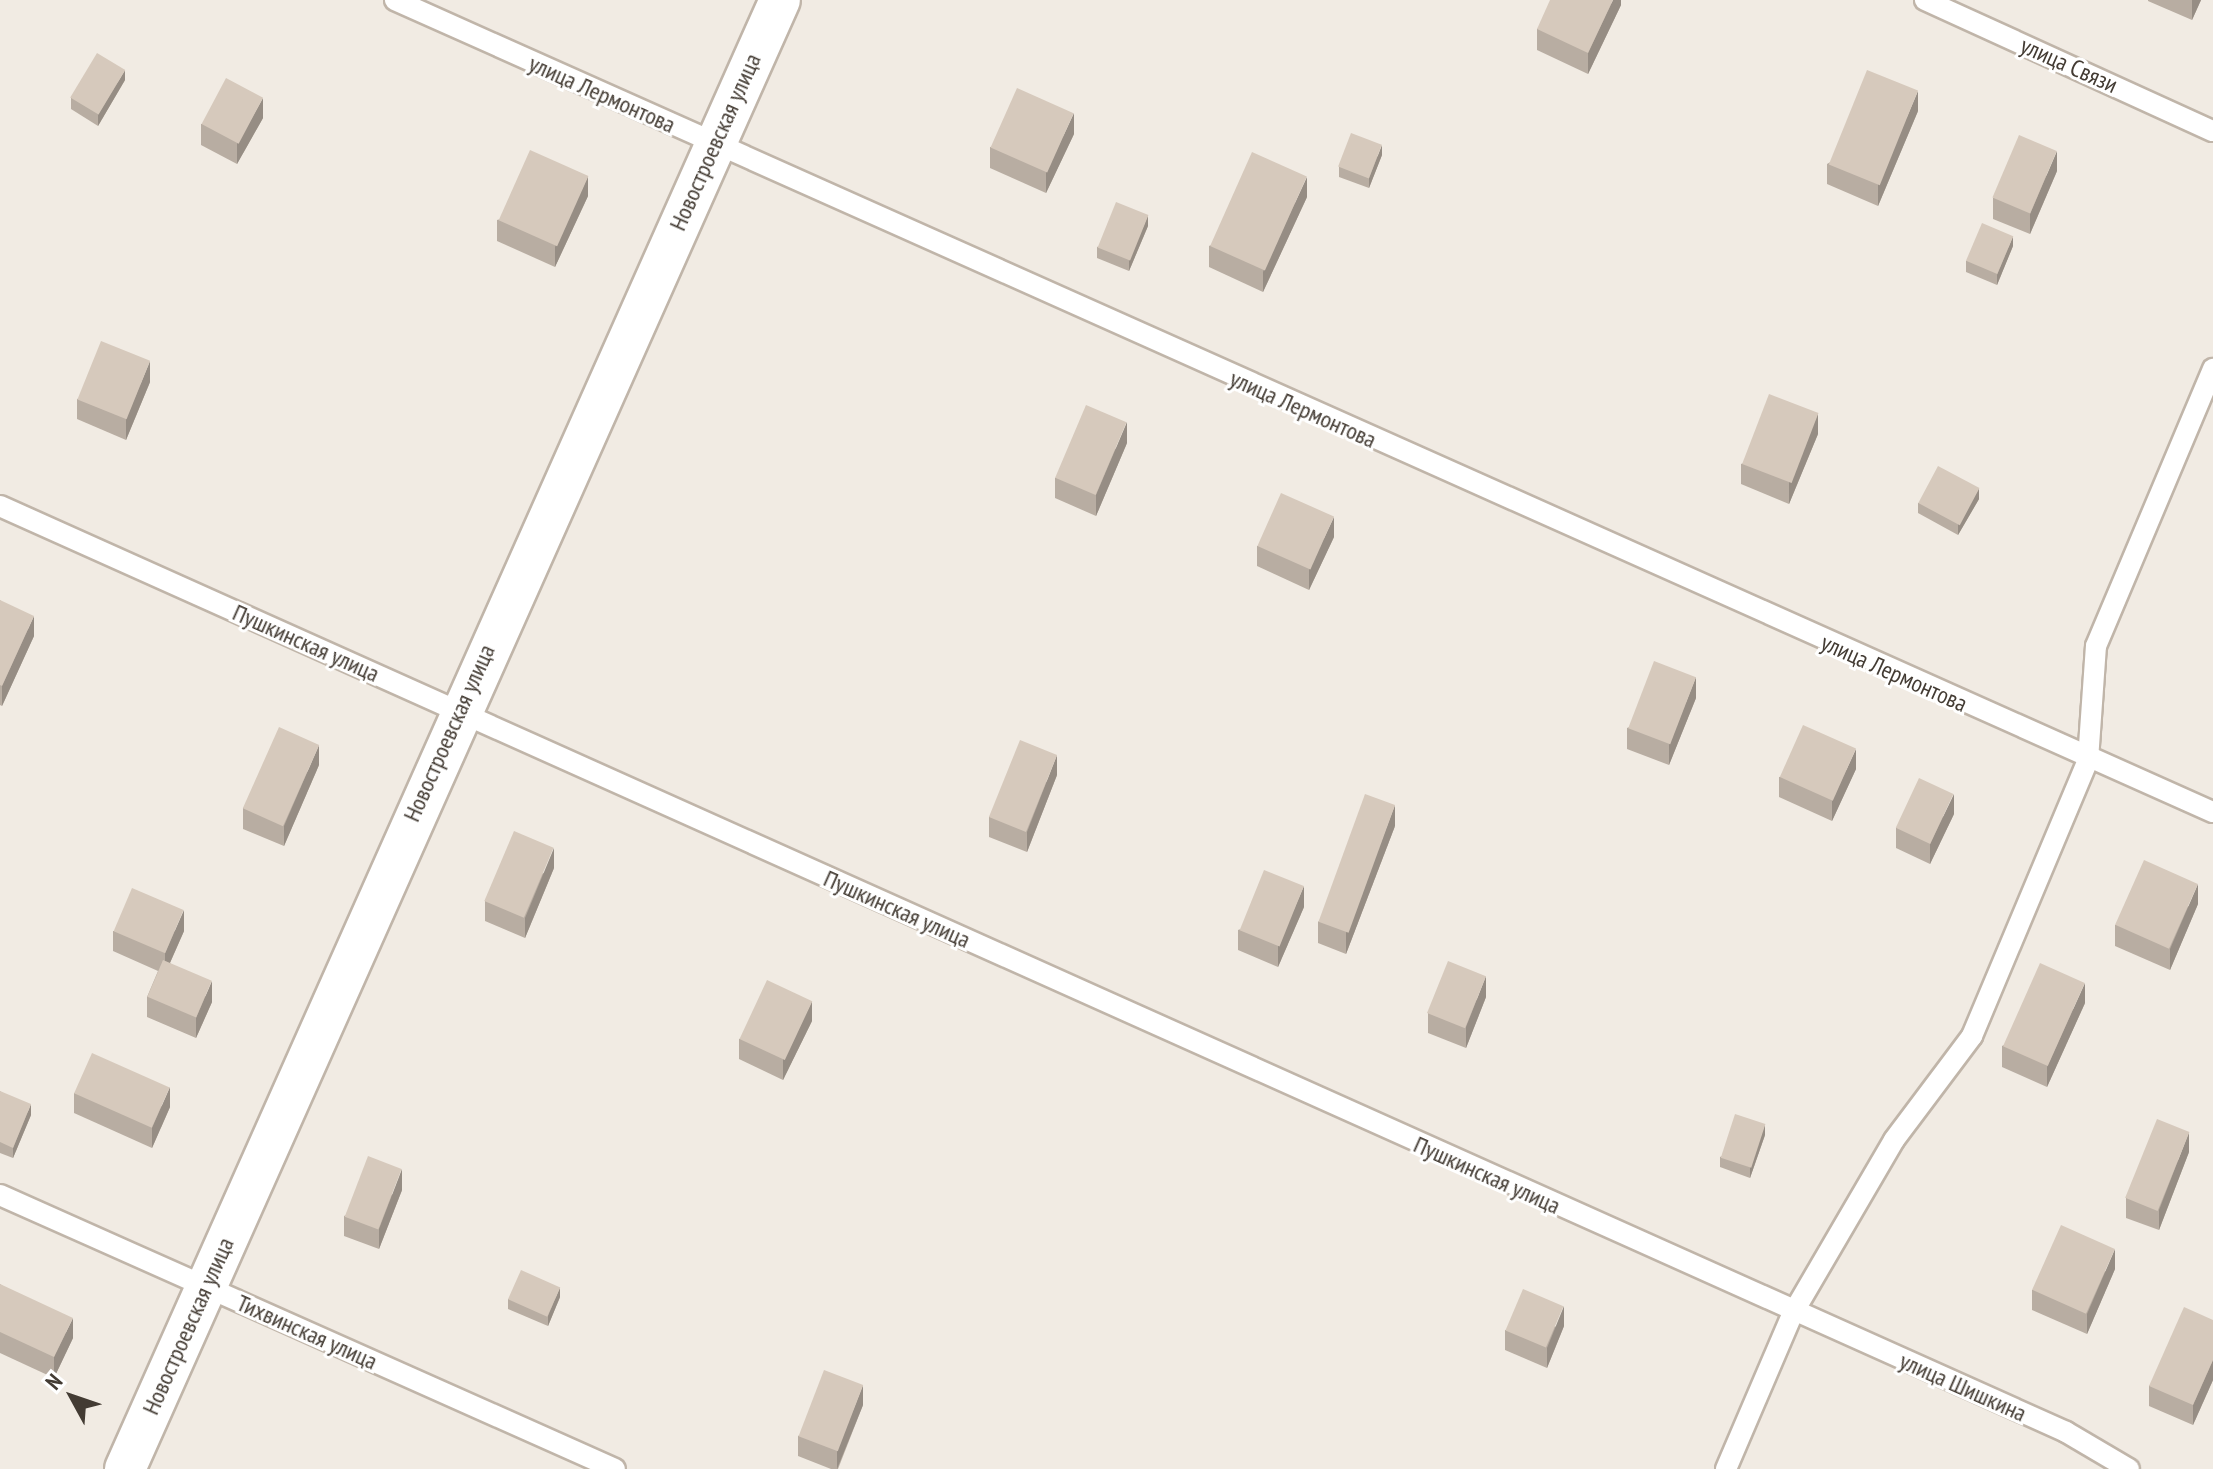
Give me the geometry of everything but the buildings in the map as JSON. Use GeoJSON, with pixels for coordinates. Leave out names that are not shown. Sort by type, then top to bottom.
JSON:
{"type":"FeatureCollection","features":[{"type":"Feature","properties":{"kind":"street","name":"Новостроевская улица"},"geometry":{"type":"LineString","coordinates":[[125,1469],[457,711],[780,0]]}},
{"type":"Feature","properties":{"kind":"lane","name":"улица Лермонтова"},"geometry":{"type":"LineString","coordinates":[[395,0],[2088,760],[2213,812]]}},
{"type":"Feature","properties":{"kind":"lane","name":"улица Связи"},"geometry":{"type":"LineString","coordinates":[[1925,0],[2213,131]]}},
{"type":"Feature","properties":{"kind":"lane"},"geometry":{"type":"LineString","coordinates":[[1726,1469],[1793,1313],[1894,1140],[1972,1036],[2088,760],[2096,646],[2213,369]]}},
{"type":"Feature","properties":{"kind":"lane","name":"Пушкинская улица"},"geometry":{"type":"LineString","coordinates":[[0,506],[1793,1313]]}},
{"type":"Feature","properties":{"kind":"lane","name":"Тихвинская улица"},"geometry":{"type":"LineString","coordinates":[[0,1195],[615,1469]]}},
{"type":"Feature","properties":{"kind":"lane","name":"улица Шишкина"},"geometry":{"type":"LineString","coordinates":[[1793,1313],[2066,1432],[2129,1469]]}}]}
